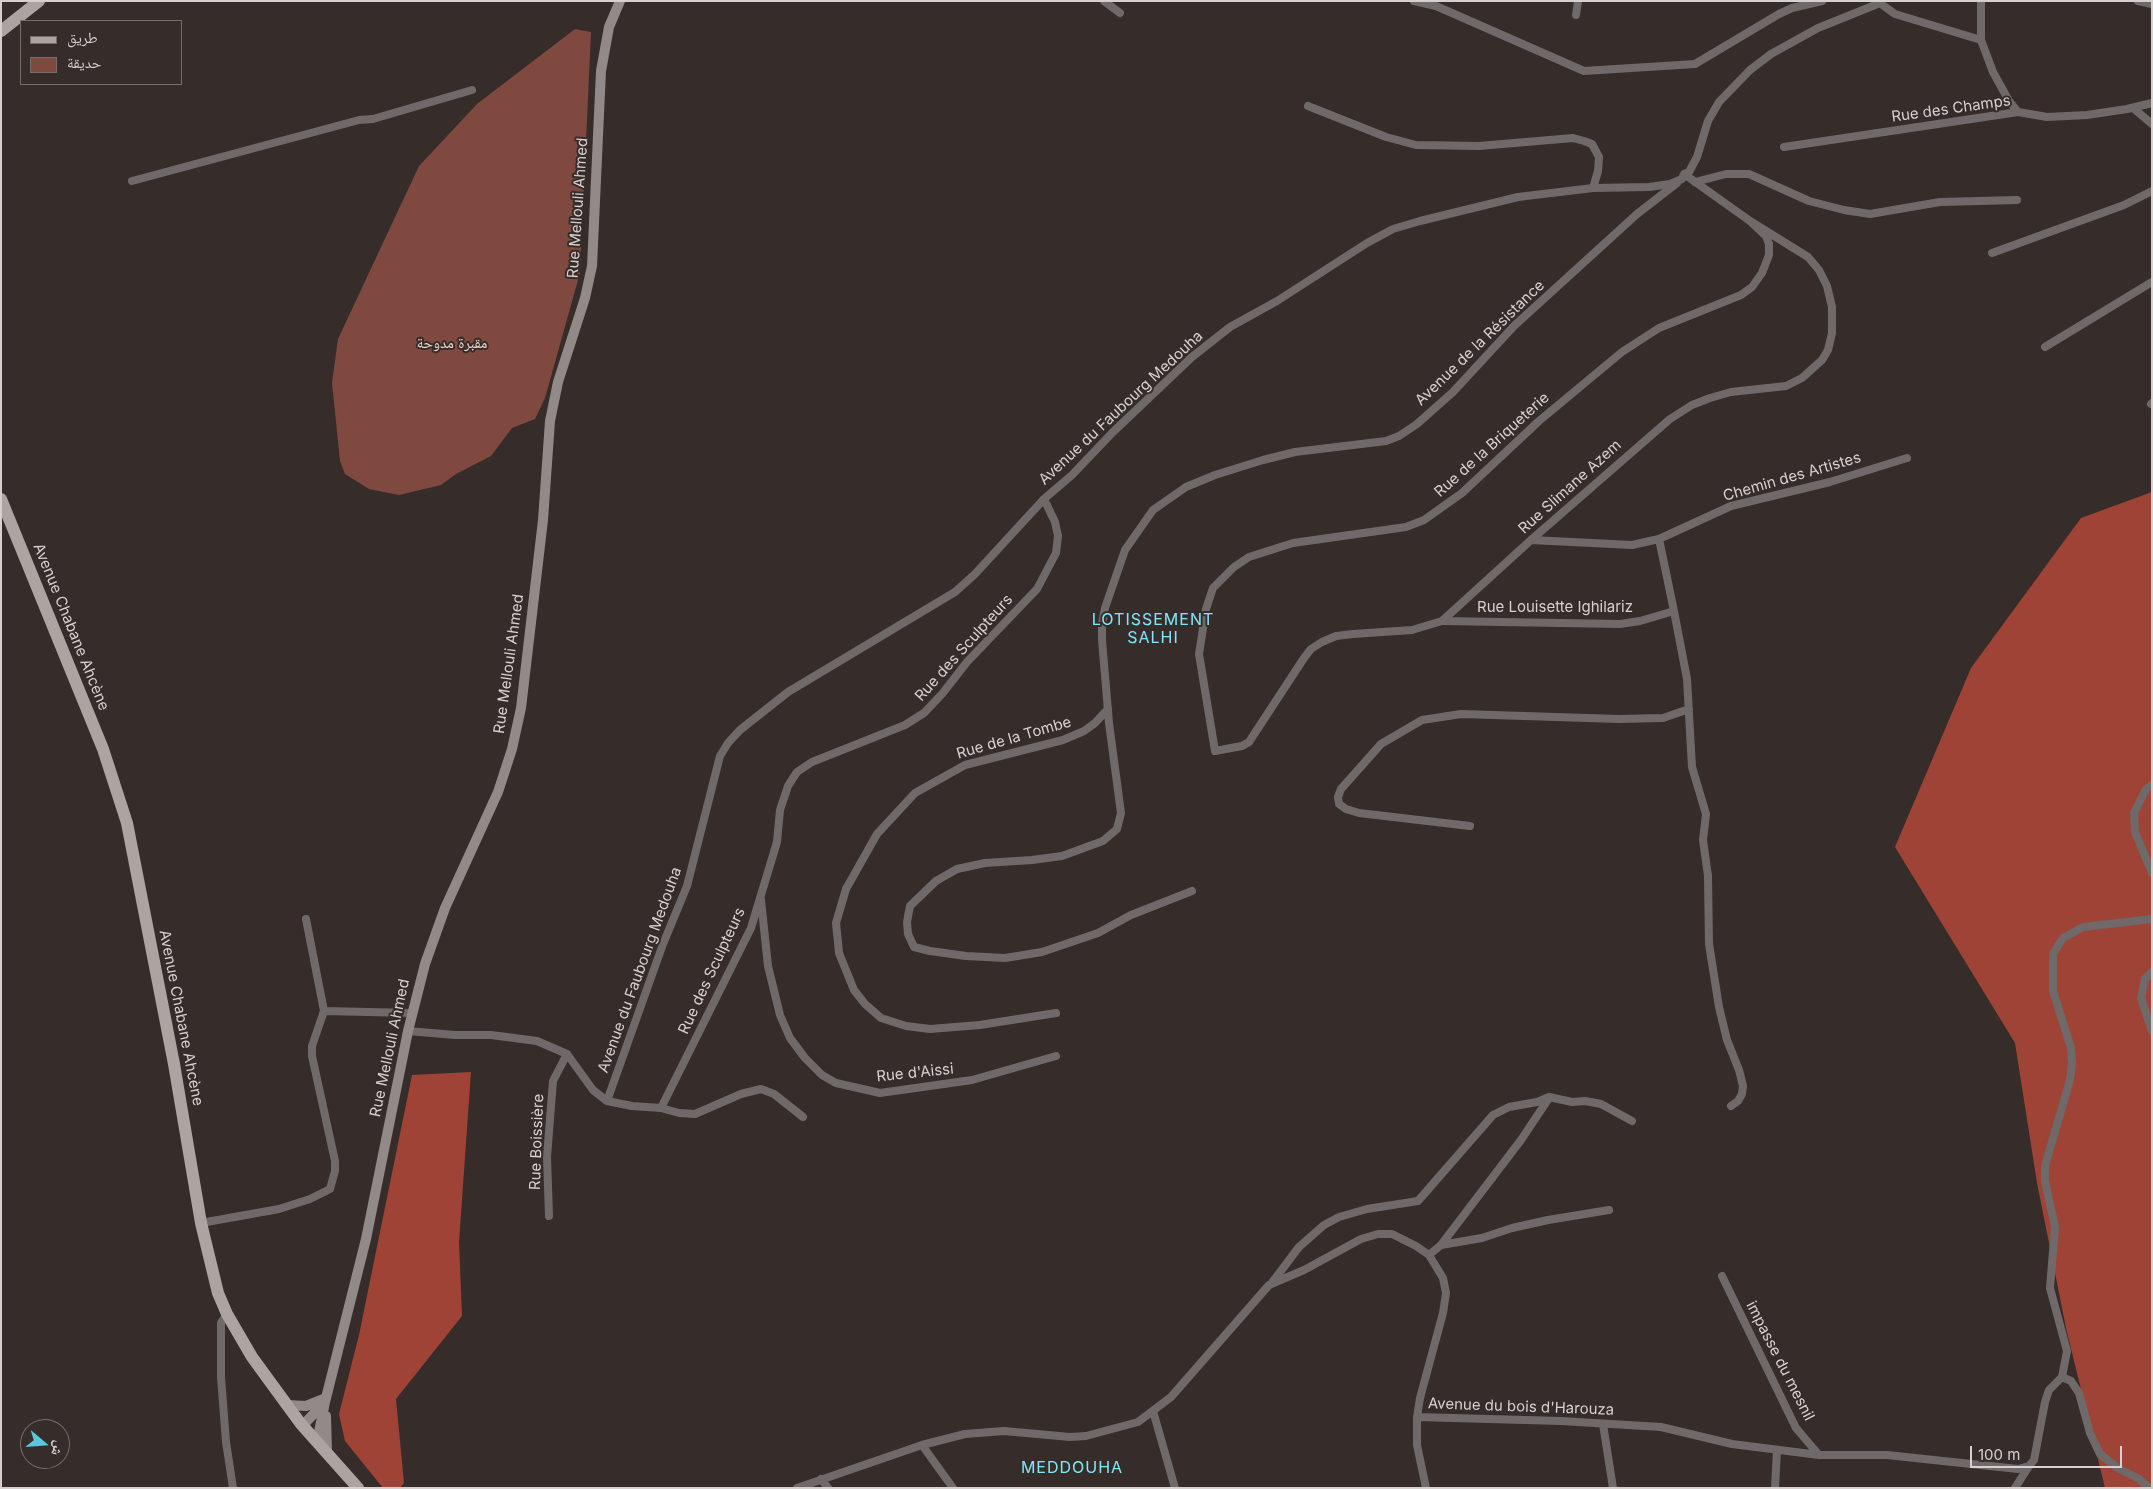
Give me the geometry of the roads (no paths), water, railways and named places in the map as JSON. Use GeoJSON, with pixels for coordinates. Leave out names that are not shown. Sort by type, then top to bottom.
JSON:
{"type":"FeatureCollection","features":[{"type":"Feature","properties":{"kind":"main road"},"geometry":{"type":"LineString","coordinates":[[1,31],[39,1]]}},
{"type":"Feature","properties":{"kind":"main road","name":"Avenue Chabane Ahcène"},"geometry":{"type":"LineString","coordinates":[[1,498],[103,749],[127,823],[174,1064],[201,1223],[218,1293],[226,1314],[252,1357],[301,1424],[358,1488]]}},
{"type":"Feature","properties":{"kind":"street","name":"Rue Mellouli Ahmed"},"geometry":{"type":"LineString","coordinates":[[317,1442],[325,1400],[366,1240],[408,1031],[425,964],[445,908],[498,792],[512,749],[521,708],[543,520],[550,421],[558,382],[585,298],[592,266],[601,71],[609,27],[620,1]]}},
{"type":"Feature","properties":{"kind":"street"},"geometry":{"type":"LineString","coordinates":[[1104,1],[1120,13]]}},
{"type":"Feature","properties":{"kind":"street"},"geometry":{"type":"LineString","coordinates":[[1414,1],[1436,6],[1584,71],[1695,64],[1779,14],[1792,8],[1822,1]]}},
{"type":"Feature","properties":{"kind":"street"},"geometry":{"type":"LineString","coordinates":[[1576,15],[1578,1]]}},
{"type":"Feature","properties":{"kind":"street"},"geometry":{"type":"LineString","coordinates":[[1981,1],[1982,40],[1993,72],[2009,101],[2018,112]]}},
{"type":"Feature","properties":{"kind":"street"},"geometry":{"type":"LineString","coordinates":[[2138,1],[2152,4]]}},
{"type":"Feature","properties":{"kind":"street"},"geometry":{"type":"LineString","coordinates":[[1683,176],[1689,172],[1697,157],[1708,122],[1719,102],[1750,70],[1771,54],[1818,28],[1878,2],[1896,14],[1982,40]]}},
{"type":"Feature","properties":{"kind":"street"},"geometry":{"type":"LineString","coordinates":[[132,181],[359,120],[372,119],[472,90]]}},
{"type":"Feature","properties":{"kind":"street","name":"Rue des Champs"},"geometry":{"type":"LineString","coordinates":[[1784,147],[2018,112],[2047,117],[2087,115],[2152,103]]}},
{"type":"Feature","properties":{"kind":"street"},"geometry":{"type":"LineString","coordinates":[[1308,106],[1386,137],[1416,145],[1479,146],[1573,138],[1584,141],[1592,144],[1599,157],[1598,171],[1593,188]]}},
{"type":"Feature","properties":{"kind":"street"},"geometry":{"type":"LineString","coordinates":[[2133,108],[2152,124]]}},
{"type":"Feature","properties":{"kind":"street"},"geometry":{"type":"LineString","coordinates":[[1695,182],[1726,174],[1749,174],[1809,201],[1844,210],[1870,214],[1940,202],[2017,200]]}},
{"type":"Feature","properties":{"kind":"street","name":"Rue de la Briqueterie"},"geometry":{"type":"LineString","coordinates":[[1215,751],[1199,654],[1206,609],[1213,588],[1222,577],[1249,558],[1293,543],[1406,527],[1424,520],[1462,493],[1539,421],[1622,352],[1659,328],[1741,296],[1752,287],[1762,273],[1769,256],[1769,244],[1766,236],[1750,221],[1695,182],[1683,176]]}},
{"type":"Feature","properties":{"kind":"street","name":"Avenue du Faubourg Medouha"},"geometry":{"type":"LineString","coordinates":[[608,1101],[663,944],[687,886],[714,776],[720,756],[728,743],[788,692],[955,592],[975,574],[1044,499],[1072,475],[1113,432],[1192,357],[1230,327],[1277,301],[1367,243],[1393,229],[1420,220],[1518,197],[1593,188],[1649,187],[1670,184],[1683,176]]}},
{"type":"Feature","properties":{"kind":"street","name":"Avenue de la Résistance"},"geometry":{"type":"LineString","coordinates":[[1192,891],[1132,915],[1098,933],[1042,952],[1005,958],[930,951],[914,947],[908,934],[907,922],[910,906],[936,881],[957,869],[985,863],[1062,856],[1103,841],[1118,829],[1121,813],[1108,709],[1102,640],[1105,608],[1125,550],[1153,510],[1186,487],[1215,475],[1263,460],[1295,452],[1386,441],[1399,436],[1417,424],[1453,392],[1508,332],[1637,214],[1683,176]]}},
{"type":"Feature","properties":{"kind":"street"},"geometry":{"type":"LineString","coordinates":[[1992,253],[2124,205],[2152,191]]}},
{"type":"Feature","properties":{"kind":"street","name":"Rue Slimane Azem"},"geometry":{"type":"LineString","coordinates":[[1215,751],[1242,746],[1249,742],[1311,649],[1336,636],[1412,630],[1442,621],[1638,445],[1670,419],[1692,405],[1732,392],[1786,386],[1802,378],[1822,360],[1828,350],[1832,333],[1832,307],[1827,286],[1819,270],[1808,257],[1750,221]]}},
{"type":"Feature","properties":{"kind":"street"},"geometry":{"type":"LineString","coordinates":[[2045,347],[2152,282]]}},
{"type":"Feature","properties":{"kind":"street","name":"Chemin des Artistes"},"geometry":{"type":"LineString","coordinates":[[1659,539],[1731,506],[1830,482],[1907,458]]}},
{"type":"Feature","properties":{"kind":"street","name":"Rue des Sculpteurs"},"geometry":{"type":"LineString","coordinates":[[661,1108],[751,928],[777,842],[783,799],[788,786],[798,772],[812,762],[904,725],[924,713],[942,694],[967,662],[1037,589],[1056,553],[1057,544],[1055,522],[1044,499]]}},
{"type":"Feature","properties":{"kind":"street"},"geometry":{"type":"LineString","coordinates":[[1,510],[14,527]]}},
{"type":"Feature","properties":{"kind":"street"},"geometry":{"type":"LineString","coordinates":[[1531,540],[1632,545],[1659,539],[1687,679],[1692,767],[1706,814],[1703,840],[1708,876],[1709,944],[1721,1015],[1727,1040],[1743,1086],[1742,1094],[1738,1101],[1731,1106]]}},
{"type":"Feature","properties":{"kind":"street","name":"Rue Louisette Ighilariz"},"geometry":{"type":"LineString","coordinates":[[1442,621],[1620,624],[1640,621],[1674,611]]}},
{"type":"Feature","properties":{"kind":"street","name":"Rue de la Tombe"},"geometry":{"type":"LineString","coordinates":[[1056,1013],[980,1026],[930,1029],[906,1026],[881,1018],[854,990],[839,953],[836,923],[846,889],[877,834],[915,793],[965,765],[1063,740],[1084,731],[1095,723],[1108,709]]}},
{"type":"Feature","properties":{"kind":"street"},"geometry":{"type":"LineString","coordinates":[[1470,826],[1359,813],[1346,809],[1339,804],[1338,797],[1341,789],[1381,744],[1422,720],[1461,714],[1663,718],[1689,709]]}},
{"type":"Feature","properties":{"kind":"street"},"geometry":{"type":"LineString","coordinates":[[2152,785],[2146,789],[2134,813],[2135,832],[2152,873]]}},
{"type":"Feature","properties":{"kind":"street","name":"Rue d'Aissi"},"geometry":{"type":"LineString","coordinates":[[761,896],[768,966],[780,1015],[790,1038],[805,1058],[822,1075],[836,1083],[880,1093],[972,1080],[1056,1056]]}},
{"type":"Feature","properties":{"kind":"street"},"geometry":{"type":"LineString","coordinates":[[201,1223],[279,1209],[310,1199],[330,1189],[335,1171],[335,1161],[312,1051],[317,1028],[324,1011],[306,919]]}},
{"type":"Feature","properties":{"kind":"street"},"geometry":{"type":"LineString","coordinates":[[2015,1488],[2034,1460],[2043,1410],[2049,1390],[2062,1377],[2068,1351],[2050,1288],[2055,1227],[2045,1166],[2070,1080],[2072,1063],[2071,1048],[2053,991],[2053,954],[2063,938],[2083,927],[2152,919]]}},
{"type":"Feature","properties":{"kind":"street"},"geometry":{"type":"LineString","coordinates":[[2152,972],[2145,979],[2141,998],[2152,1030]]}},
{"type":"Feature","properties":{"kind":"street"},"geometry":{"type":"LineString","coordinates":[[324,1011],[412,1014]]}},
{"type":"Feature","properties":{"kind":"street"},"geometry":{"type":"LineString","coordinates":[[408,1031],[455,1035],[491,1035],[537,1041],[567,1054],[593,1090],[608,1101],[632,1106],[661,1108],[678,1113],[695,1114],[741,1094],[761,1089],[774,1094],[803,1117]]}},
{"type":"Feature","properties":{"kind":"street","name":"Rue Boissière"},"geometry":{"type":"LineString","coordinates":[[549,1216],[547,1157],[553,1081],[567,1054]]}},
{"type":"Feature","properties":{"kind":"street"},"geometry":{"type":"LineString","coordinates":[[1429,1255],[1441,1245],[1521,1140],[1549,1097]]}},
{"type":"Feature","properties":{"kind":"street"},"geometry":{"type":"LineString","coordinates":[[1269,1285],[1298,1247],[1324,1225],[1339,1217],[1367,1209],[1418,1201],[1493,1115],[1509,1107],[1537,1102],[1549,1097],[1572,1102],[1601,1104],[1632,1121]]}},
{"type":"Feature","properties":{"kind":"street"},"geometry":{"type":"LineString","coordinates":[[1441,1245],[1482,1238],[1512,1228],[1548,1220],[1609,1210]]}},
{"type":"Feature","properties":{"kind":"street","name":"Avenue du bois d'Harouza"},"geometry":{"type":"LineString","coordinates":[[797,1488],[922,1445],[965,1434],[1004,1431],[1052,1436],[1086,1436],[1138,1422],[1171,1398],[1269,1285],[1304,1270],[1361,1239],[1378,1234],[1392,1234],[1416,1246],[1429,1255],[1444,1278],[1446,1293],[1443,1313],[1420,1398],[1417,1417],[1661,1427],[1732,1444],[1819,1455],[1887,1455],[2018,1469],[2029,1466]]}},
{"type":"Feature","properties":{"kind":"street","name":"impasse du mesnil"},"geometry":{"type":"LineString","coordinates":[[1722,1276],[1796,1428],[1819,1455]]}},
{"type":"Feature","properties":{"kind":"street"},"geometry":{"type":"LineString","coordinates":[[226,1314],[221,1322],[221,1378],[226,1442],[233,1488]]}},
{"type":"Feature","properties":{"kind":"street"},"geometry":{"type":"LineString","coordinates":[[2062,1377],[2071,1381],[2079,1393],[2090,1433],[2100,1454],[2119,1469],[2138,1478],[2149,1488]]}},
{"type":"Feature","properties":{"kind":"street","name":"Rue Mellouli Ahmed"},"geometry":{"type":"LineString","coordinates":[[301,1424],[306,1422],[325,1400]]}},
{"type":"Feature","properties":{"kind":"street"},"geometry":{"type":"LineString","coordinates":[[287,1405],[306,1406],[325,1400],[327,1452]]}},
{"type":"Feature","properties":{"kind":"street"},"geometry":{"type":"LineString","coordinates":[[1153,1411],[1175,1488]]}},
{"type":"Feature","properties":{"kind":"street"},"geometry":{"type":"LineString","coordinates":[[1417,1417],[1418,1445],[1426,1488]]}},
{"type":"Feature","properties":{"kind":"street"},"geometry":{"type":"LineString","coordinates":[[1603,1424],[1613,1488]]}},
{"type":"Feature","properties":{"kind":"street"},"geometry":{"type":"LineString","coordinates":[[922,1445],[953,1488]]}},
{"type":"Feature","properties":{"kind":"street"},"geometry":{"type":"LineString","coordinates":[[1775,1488],[1777,1450]]}},
{"type":"Feature","properties":{"kind":"street"},"geometry":{"type":"LineString","coordinates":[[822,1479],[828,1488]]}},
{"type":"Feature","properties":{"kind":"district","name":"LOTISSEMENT SALHI"},"geometry":{"type":"Point","coordinates":[1153,629]}},
{"type":"Feature","properties":{"kind":"district","name":"MEDDOUHA"},"geometry":{"type":"Point","coordinates":[1072,1468]}},
{"type":"Feature","properties":{"kind":"park label","name":"مقبرة مدوحة"},"geometry":{"type":"Point","coordinates":[452,343]}}]}
